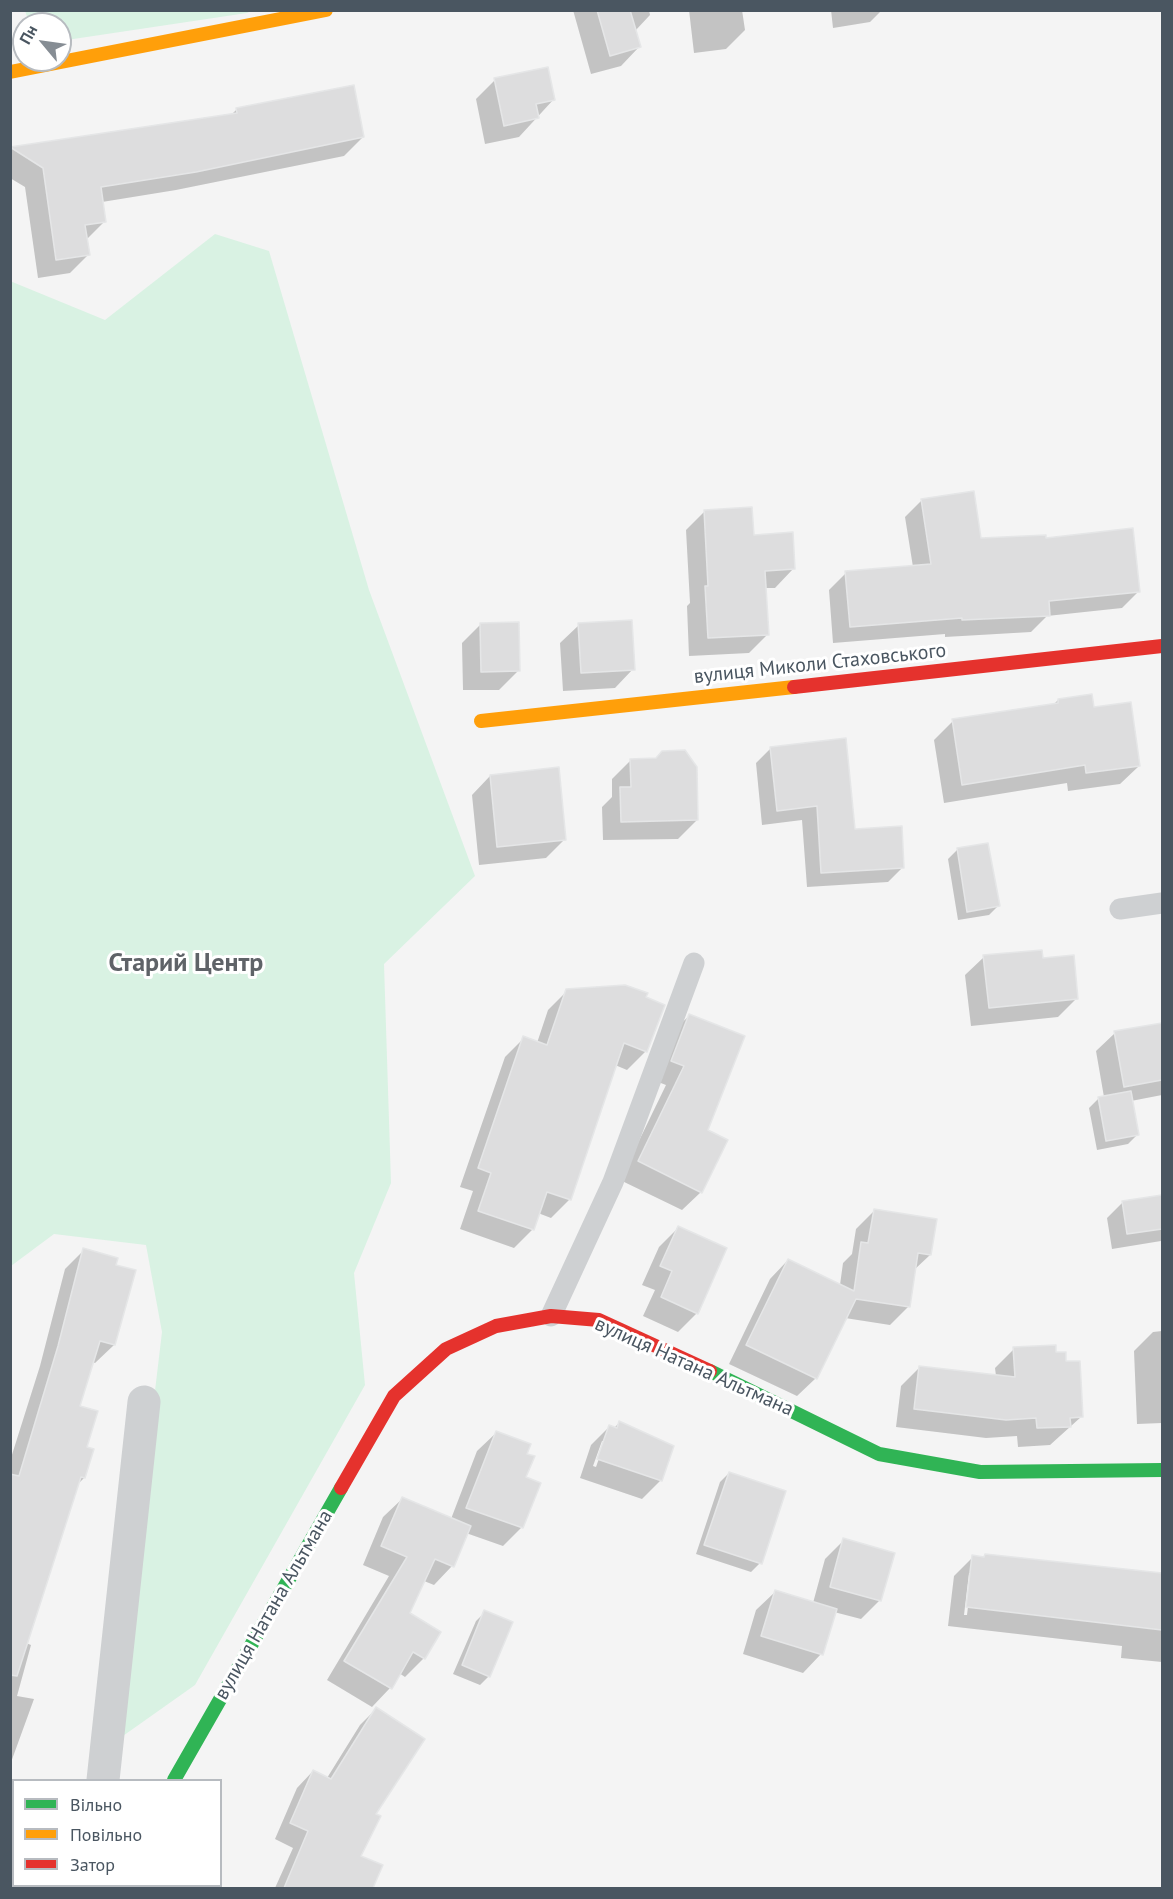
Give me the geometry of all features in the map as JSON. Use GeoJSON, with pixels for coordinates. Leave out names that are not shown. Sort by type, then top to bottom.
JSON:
{"type":"FeatureCollection","features":[{"type":"Feature","properties":{"kind":"street"},"geometry":{"type":"LineString","coordinates":[[10,72],[326,10]]}},
{"type":"Feature","properties":{"kind":"street","name":"вулиця Миколи Стаховського"},"geometry":{"type":"LineString","coordinates":[[481,721],[1162,646]]}},
{"type":"Feature","properties":{"kind":"street","name":"вулиця Натана Альтмана"},"geometry":{"type":"LineString","coordinates":[[175,1779],[394,1396],[446,1349],[496,1326],[551,1316],[599,1320],[717,1374],[879,1454],[980,1472],[1162,1470]]}},
{"type":"Feature","properties":{"kind":"street"},"geometry":{"type":"LineString","coordinates":[[103,1779],[144,1402]]}},
{"type":"Feature","properties":{"kind":"lane"},"geometry":{"type":"LineString","coordinates":[[1120,909],[1162,903]]}},
{"type":"Feature","properties":{"kind":"lane"},"geometry":{"type":"LineString","coordinates":[[551,1316],[613,1182],[694,963]]}},
{"type":"Feature","properties":{"kind":"green space"},"geometry":{"type":"Polygon","coordinates":[[[251,11],[72,39],[72,12],[25,12],[251,11]]]}},
{"type":"Feature","properties":{"kind":"green space"},"geometry":{"type":"Polygon","coordinates":[[[215,234],[269,251],[369,590],[475,876],[384,964],[391,1183],[354,1273],[365,1385],[195,1685],[113,1743],[162,1332],[146,1245],[54,1234],[11,1266],[10,281],[105,320],[215,234]]]}},
{"type":"Feature","properties":{"kind":"building"},"geometry":{"type":"Polygon","coordinates":[[[597,10],[630,10],[641,47],[610,56],[597,10]]]}},
{"type":"Feature","properties":{"kind":"building"},"geometry":{"type":"Polygon","coordinates":[[[548,67],[555,100],[536,104],[539,118],[504,126],[494,78],[548,67]]]}},
{"type":"Feature","properties":{"kind":"building"},"geometry":{"type":"Polygon","coordinates":[[[354,85],[364,137],[196,172],[101,187],[106,222],[85,225],[90,255],[56,260],[43,168],[10,147],[237,113],[236,108],[354,85]]]}},
{"type":"Feature","properties":{"kind":"building"},"geometry":{"type":"Polygon","coordinates":[[[974,491],[981,538],[1046,535],[1046,538],[1133,528],[1140,592],[1049,601],[1050,616],[962,620],[962,618],[850,627],[845,571],[931,564],[921,499],[974,491]]]}},
{"type":"Feature","properties":{"kind":"building"},"geometry":{"type":"Polygon","coordinates":[[[752,507],[754,535],[793,532],[795,569],[765,571],[769,635],[708,638],[704,510],[752,507]]]}},
{"type":"Feature","properties":{"kind":"building"},"geometry":{"type":"Polygon","coordinates":[[[632,620],[635,670],[581,673],[578,623],[632,620]]]}},
{"type":"Feature","properties":{"kind":"building"},"geometry":{"type":"Polygon","coordinates":[[[519,622],[520,671],[481,672],[480,623],[519,622]]]}},
{"type":"Feature","properties":{"kind":"building"},"geometry":{"type":"Polygon","coordinates":[[[1092,694],[1094,707],[1131,702],[1140,766],[1086,773],[1085,765],[962,785],[952,719],[1058,703],[1058,699],[1092,694]]]}},
{"type":"Feature","properties":{"kind":"building"},"geometry":{"type":"Polygon","coordinates":[[[846,738],[855,829],[902,826],[904,868],[821,873],[817,806],[777,811],[770,747],[846,738]]]}},
{"type":"Feature","properties":{"kind":"building"},"geometry":{"type":"Polygon","coordinates":[[[685,750],[697,767],[698,820],[621,822],[620,787],[631,787],[630,759],[656,758],[662,751],[685,750]]]}},
{"type":"Feature","properties":{"kind":"building"},"geometry":{"type":"Polygon","coordinates":[[[559,767],[566,840],[497,847],[490,775],[559,767]]]}},
{"type":"Feature","properties":{"kind":"building"},"geometry":{"type":"Polygon","coordinates":[[[988,843],[1000,906],[967,912],[957,848],[988,843]]]}},
{"type":"Feature","properties":{"kind":"building"},"geometry":{"type":"Polygon","coordinates":[[[1042,950],[1043,958],[1074,955],[1078,999],[989,1008],[983,955],[1042,950]]]}},
{"type":"Feature","properties":{"kind":"building"},"geometry":{"type":"Polygon","coordinates":[[[625,985],[648,993],[646,997],[665,1005],[647,1052],[624,1043],[571,1200],[547,1192],[534,1230],[478,1211],[491,1173],[478,1168],[523,1036],[547,1045],[566,989],[625,985]]]}},
{"type":"Feature","properties":{"kind":"building"},"geometry":{"type":"Polygon","coordinates":[[[689,1014],[745,1036],[708,1130],[728,1140],[702,1193],[638,1161],[684,1066],[671,1061],[689,1014]]]}},
{"type":"Feature","properties":{"kind":"building"},"geometry":{"type":"Polygon","coordinates":[[[1162,1023],[1162,1080],[1124,1087],[1114,1031],[1162,1023]]]}},
{"type":"Feature","properties":{"kind":"building"},"geometry":{"type":"Polygon","coordinates":[[[1131,1091],[1139,1135],[1106,1141],[1098,1097],[1131,1091]]]}},
{"type":"Feature","properties":{"kind":"building"},"geometry":{"type":"Polygon","coordinates":[[[1162,1195],[1162,1229],[1127,1234],[1122,1201],[1162,1195]]]}},
{"type":"Feature","properties":{"kind":"building"},"geometry":{"type":"Polygon","coordinates":[[[874,1209],[937,1219],[931,1255],[918,1253],[910,1307],[856,1299],[817,1379],[746,1345],[788,1259],[854,1291],[861,1242],[868,1243],[874,1209]]]}},
{"type":"Feature","properties":{"kind":"building"},"geometry":{"type":"Polygon","coordinates":[[[678,1226],[727,1248],[698,1314],[661,1297],[672,1271],[660,1266],[678,1226]]]}},
{"type":"Feature","properties":{"kind":"building"},"geometry":{"type":"Polygon","coordinates":[[[83,1248],[118,1258],[116,1265],[136,1270],[115,1345],[100,1341],[80,1406],[98,1411],[87,1447],[94,1449],[85,1478],[81,1477],[17,1676],[10,1675],[10,1474],[19,1476],[58,1346],[83,1248]]]}},
{"type":"Feature","properties":{"kind":"building"},"geometry":{"type":"Polygon","coordinates":[[[1056,1345],[1056,1352],[1066,1352],[1066,1361],[1080,1361],[1083,1417],[1070,1418],[1071,1427],[1037,1428],[1036,1418],[1006,1420],[914,1409],[919,1366],[1015,1377],[1013,1347],[1056,1345]]]}},
{"type":"Feature","properties":{"kind":"building"},"geometry":{"type":"Polygon","coordinates":[[[619,1421],[674,1446],[662,1481],[597,1459],[609,1425],[617,1428],[619,1421]]]}},
{"type":"Feature","properties":{"kind":"building"},"geometry":{"type":"Polygon","coordinates":[[[496,1431],[531,1444],[527,1454],[535,1456],[526,1477],[541,1483],[523,1528],[466,1508],[496,1431]]]}},
{"type":"Feature","properties":{"kind":"building"},"geometry":{"type":"Polygon","coordinates":[[[729,1472],[786,1491],[762,1564],[704,1545],[729,1472]]]}},
{"type":"Feature","properties":{"kind":"building"},"geometry":{"type":"Polygon","coordinates":[[[402,1497],[471,1526],[454,1567],[435,1559],[410,1613],[441,1632],[425,1659],[413,1652],[392,1689],[344,1661],[407,1557],[381,1546],[402,1497]]]}},
{"type":"Feature","properties":{"kind":"building"},"geometry":{"type":"Polygon","coordinates":[[[843,1538],[895,1553],[881,1601],[830,1587],[843,1538]]]}},
{"type":"Feature","properties":{"kind":"building"},"geometry":{"type":"Polygon","coordinates":[[[985,1554],[1162,1573],[1162,1630],[966,1607],[972,1555],[984,1557],[985,1554]]]}},
{"type":"Feature","properties":{"kind":"building"},"geometry":{"type":"Polygon","coordinates":[[[775,1590],[837,1609],[823,1655],[761,1636],[775,1590]]]}},
{"type":"Feature","properties":{"kind":"building"},"geometry":{"type":"Polygon","coordinates":[[[484,1610],[513,1622],[490,1677],[462,1665],[484,1610]]]}},
{"type":"Feature","properties":{"kind":"building"},"geometry":{"type":"Polygon","coordinates":[[[376,1707],[425,1739],[376,1814],[381,1816],[361,1856],[383,1865],[373,1888],[284,1888],[308,1831],[290,1823],[313,1770],[331,1779],[376,1707]]]}},
{"type":"Feature","properties":{"kind":"traffic: fast"},"geometry":{"type":"LineString","coordinates":[[710,1371],[879,1454],[980,1472],[1162,1470]]}},
{"type":"Feature","properties":{"kind":"traffic: fast"},"geometry":{"type":"LineString","coordinates":[[175,1779],[341,1488]]}},
{"type":"Feature","properties":{"kind":"traffic: slow"},"geometry":{"type":"LineString","coordinates":[[10,72],[326,10]]}},
{"type":"Feature","properties":{"kind":"traffic: slow"},"geometry":{"type":"LineString","coordinates":[[481,721],[794,687]]}},
{"type":"Feature","properties":{"kind":"traffic: jam"},"geometry":{"type":"LineString","coordinates":[[794,687],[1162,646]]}},
{"type":"Feature","properties":{"kind":"traffic: jam"},"geometry":{"type":"LineString","coordinates":[[341,1488],[394,1396],[446,1349],[496,1326],[551,1316],[599,1320],[710,1371]]}},
{"type":"Feature","properties":{"kind":"district","name":"Старий Центр"},"geometry":{"type":"Point","coordinates":[186,964]}}]}
